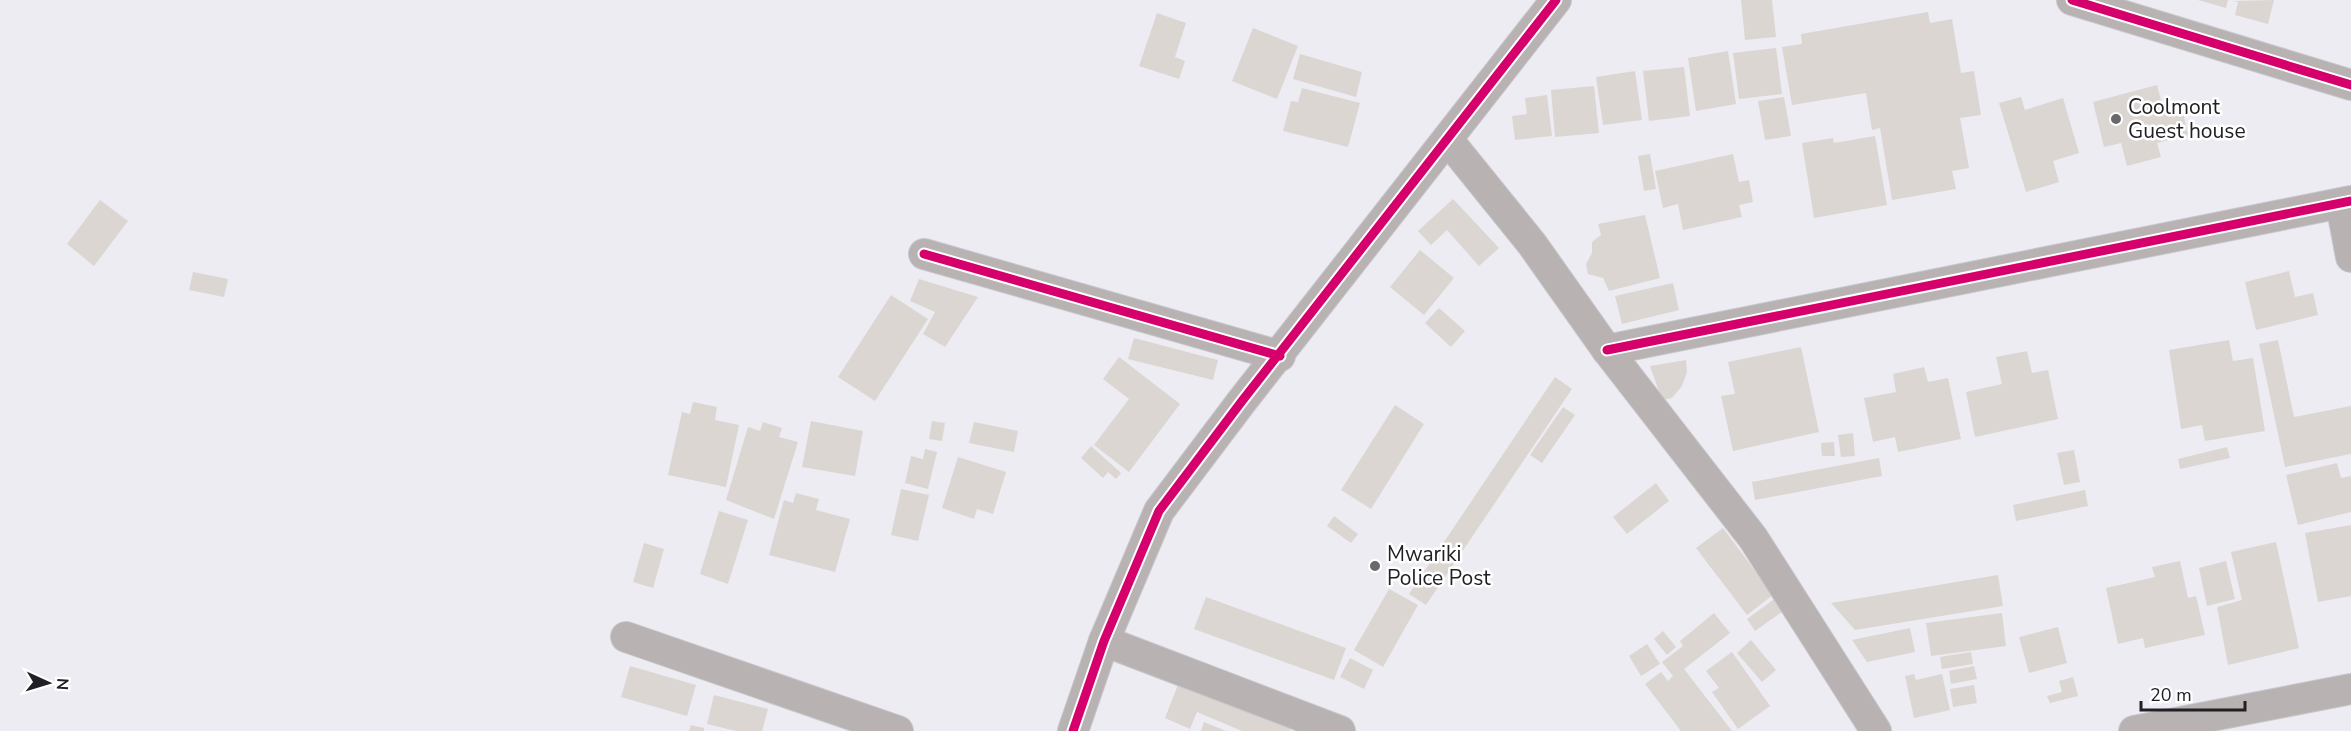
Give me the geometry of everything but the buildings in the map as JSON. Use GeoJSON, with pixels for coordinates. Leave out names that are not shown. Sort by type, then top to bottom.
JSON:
{"type":"FeatureCollection","features":[{"type":"Feature","properties":{"kind":"street"},"geometry":{"type":"LineString","coordinates":[[1073,731],[1104,641],[1159,511],[1242,401],[1280,356],[1556,0]]}},
{"type":"Feature","properties":{"kind":"street"},"geometry":{"type":"LineString","coordinates":[[2072,0],[2104,4],[2351,85]]}},
{"type":"Feature","properties":{"kind":"street"},"geometry":{"type":"LineString","coordinates":[[1448,140],[1532,244],[1607,350],[1753,538],[1876,731]]}},
{"type":"Feature","properties":{"kind":"street"},"geometry":{"type":"LineString","coordinates":[[1607,350],[2346,202],[2351,257]]}},
{"type":"Feature","properties":{"kind":"street"},"geometry":{"type":"LineString","coordinates":[[924,254],[1280,356]]}},
{"type":"Feature","properties":{"kind":"street"},"geometry":{"type":"LineString","coordinates":[[626,637],[898,731]]}},
{"type":"Feature","properties":{"kind":"street"},"geometry":{"type":"LineString","coordinates":[[1104,641],[1340,731]]}},
{"type":"Feature","properties":{"kind":"street"},"geometry":{"type":"LineString","coordinates":[[2134,731],[2351,689]]}},
{"type":"Feature","properties":{"kind":"cycle path"},"geometry":{"type":"LineString","coordinates":[[1073,731],[1104,641],[1159,511],[1242,401],[1556,0]]}},
{"type":"Feature","properties":{"kind":"cycle path"},"geometry":{"type":"LineString","coordinates":[[2072,0],[2351,85]]}},
{"type":"Feature","properties":{"kind":"cycle path"},"geometry":{"type":"LineString","coordinates":[[1607,350],[2351,201]]}},
{"type":"Feature","properties":{"kind":"cycle path"},"geometry":{"type":"LineString","coordinates":[[924,254],[1280,356]]}},
{"type":"Feature","properties":{"kind":"place","name":"Coolmont Guest house"},"geometry":{"type":"Point","coordinates":[2116,119]}},
{"type":"Feature","properties":{"kind":"place","name":"Mwariki Police Post"},"geometry":{"type":"Point","coordinates":[1375,566]}}]}
